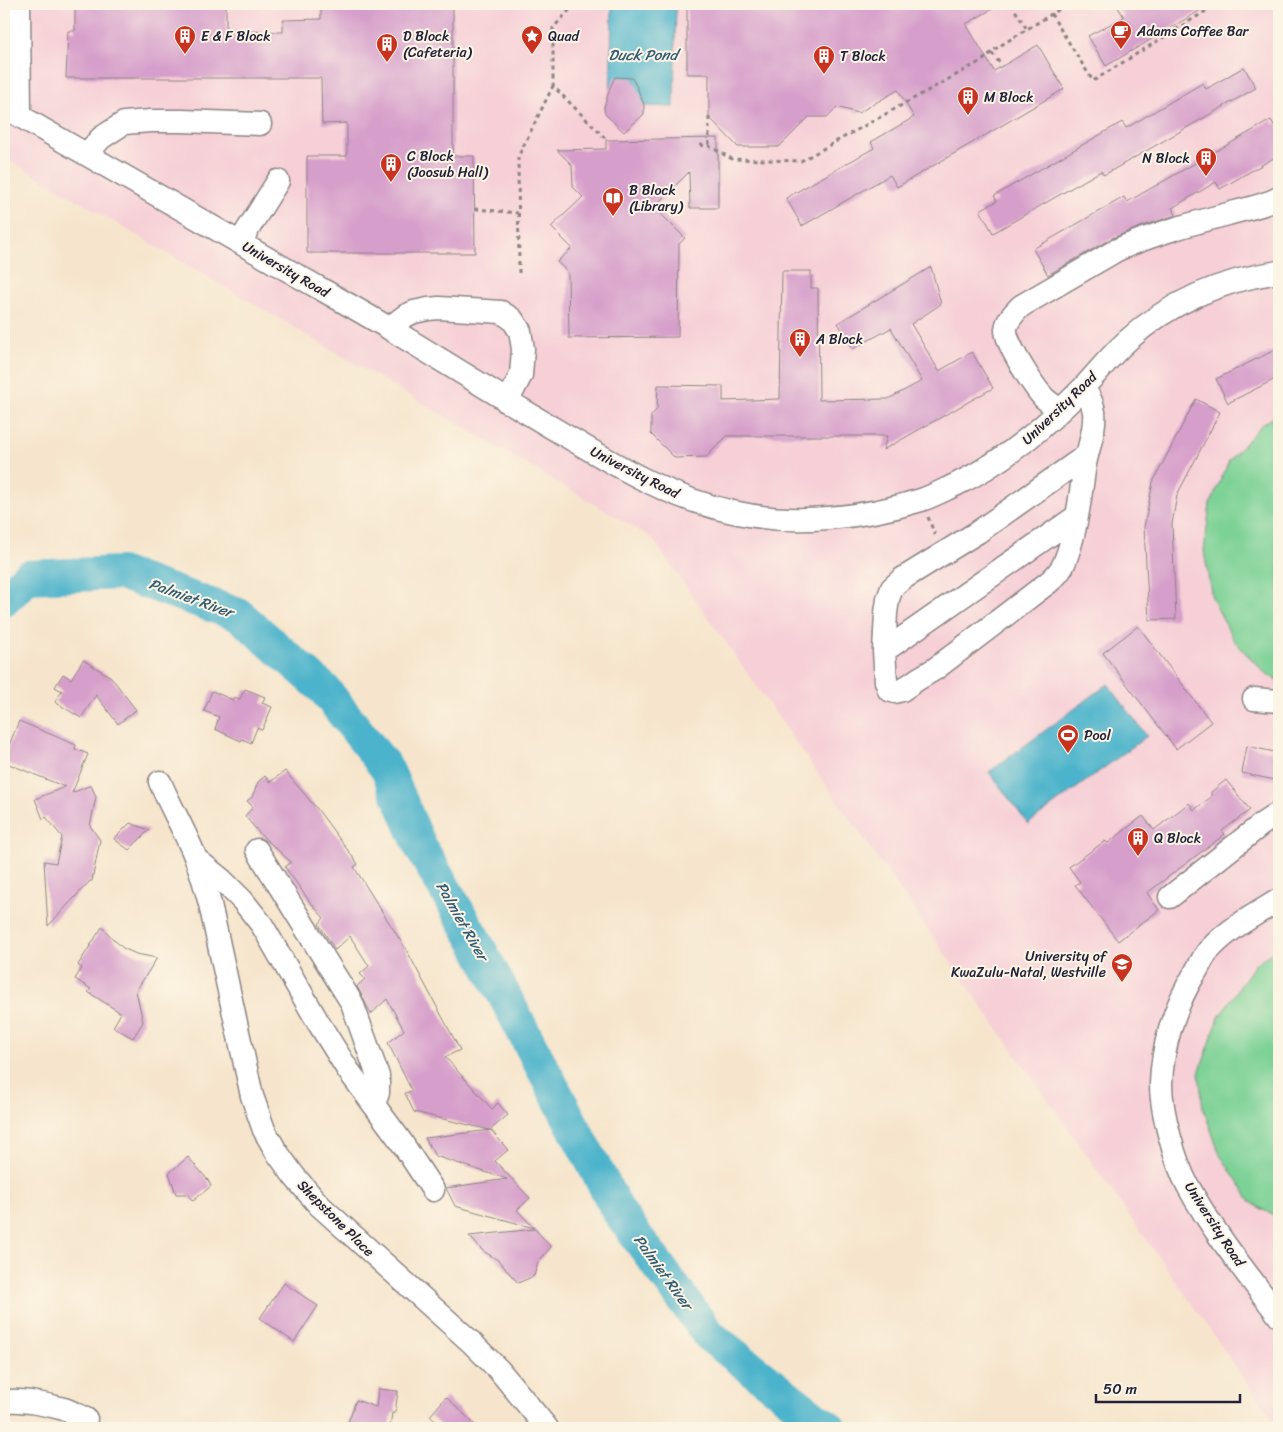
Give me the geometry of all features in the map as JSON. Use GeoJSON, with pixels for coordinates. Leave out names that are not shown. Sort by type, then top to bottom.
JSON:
{"type":"FeatureCollection","features":[{"type":"Feature","properties":{"kind":"street"},"geometry":{"type":"LineString","coordinates":[[12,111],[19,4]]}},
{"type":"Feature","properties":{"kind":"street","name":"University Road"},"geometry":{"type":"LineString","coordinates":[[12,111],[389,328],[507,402],[627,471],[667,491],[734,513],[774,518],[820,519],[887,510],[922,500],[972,477],[999,461],[1028,440],[1084,388],[1113,354],[1130,338],[1175,306],[1202,292],[1237,280],[1260,274],[1279,272]]}},
{"type":"Feature","properties":{"kind":"street"},"geometry":{"type":"LineString","coordinates":[[86,154],[101,138],[124,123],[182,120],[260,124]]}},
{"type":"Feature","properties":{"kind":"street"},"geometry":{"type":"LineString","coordinates":[[240,242],[278,181]]}},
{"type":"Feature","properties":{"kind":"street"},"geometry":{"type":"LineString","coordinates":[[1059,410],[1044,397],[1013,351],[1008,340],[1006,328],[1010,318],[1021,306],[1133,242],[1155,234],[1255,207],[1279,198]]}},
{"type":"Feature","properties":{"kind":"street"},"geometry":{"type":"LineString","coordinates":[[389,328],[405,316],[428,309],[501,312],[512,319],[520,331],[523,349],[521,374],[507,402]]}},
{"type":"Feature","properties":{"kind":"street"},"geometry":{"type":"LineString","coordinates":[[1084,388],[1091,400],[1094,413],[1074,534],[1060,572],[934,669],[902,690],[895,692],[889,690],[886,681],[884,651],[888,599],[892,588],[902,579],[978,532],[1087,455]]}},
{"type":"Feature","properties":{"kind":"street"},"geometry":{"type":"LineString","coordinates":[[884,651],[1077,516]]}},
{"type":"Feature","properties":{"kind":"street"},"geometry":{"type":"LineString","coordinates":[[1254,699],[1279,701]]}},
{"type":"Feature","properties":{"kind":"street","name":"Shepstone Place"},"geometry":{"type":"LineString","coordinates":[[160,782],[196,859],[210,904],[252,1096],[264,1130],[276,1151],[319,1205],[471,1342],[499,1370],[547,1428]]}},
{"type":"Feature","properties":{"kind":"street"},"geometry":{"type":"LineString","coordinates":[[1170,897],[1262,824],[1279,813]]}},
{"type":"Feature","properties":{"kind":"street"},"geometry":{"type":"LineString","coordinates":[[257,850],[352,1003],[378,1076],[378,1093],[374,1104]]}},
{"type":"Feature","properties":{"kind":"street"},"geometry":{"type":"LineString","coordinates":[[196,859],[222,880],[243,901],[262,925],[348,1070],[374,1104],[433,1190]]}},
{"type":"Feature","properties":{"kind":"street","name":"University Road"},"geometry":{"type":"LineString","coordinates":[[1279,900],[1236,926],[1210,948],[1188,984],[1176,1011],[1165,1053],[1161,1085],[1164,1113],[1173,1146],[1188,1185],[1211,1223],[1279,1316]]}},
{"type":"Feature","properties":{"kind":"street"},"geometry":{"type":"LineString","coordinates":[[4,1402],[9,1400],[38,1404],[66,1410],[86,1419]]}},
{"type":"Feature","properties":{"kind":"path"},"geometry":{"type":"LineString","coordinates":[[519,273],[518,157],[553,86],[553,28],[575,4]]}},
{"type":"Feature","properties":{"kind":"path"},"geometry":{"type":"LineString","coordinates":[[1011,4],[1027,29]]}},
{"type":"Feature","properties":{"kind":"path"},"geometry":{"type":"LineString","coordinates":[[700,145],[710,146],[732,159],[801,161],[983,60],[998,47],[1068,4]]}},
{"type":"Feature","properties":{"kind":"path"},"geometry":{"type":"LineString","coordinates":[[1050,14],[1093,81],[1209,9],[1206,4]]}},
{"type":"Feature","properties":{"kind":"path"},"geometry":{"type":"LineString","coordinates":[[992,53],[1002,66]]}},
{"type":"Feature","properties":{"kind":"path"},"geometry":{"type":"LineString","coordinates":[[553,86],[606,139]]}},
{"type":"Feature","properties":{"kind":"path"},"geometry":{"type":"LineString","coordinates":[[709,117],[710,146]]}},
{"type":"Feature","properties":{"kind":"path"},"geometry":{"type":"LineString","coordinates":[[475,209],[518,213]]}},
{"type":"Feature","properties":{"kind":"path"},"geometry":{"type":"LineString","coordinates":[[926,513],[934,533]]}},
{"type":"Feature","properties":{"kind":"shaded area","name":"University of KwaZulu-Natal, Westville"},"geometry":{"type":"Polygon","coordinates":[[[4,4],[1279,4],[1279,1428],[652,538],[4,157],[4,4]]]}},
{"type":"Feature","properties":{"kind":"green space"},"geometry":{"type":"Polygon","coordinates":[[[1279,414],[1279,681],[1267,675],[1234,641],[1212,598],[1204,551],[1210,504],[1229,461],[1261,425],[1279,414]]]}},
{"type":"Feature","properties":{"kind":"green space"},"geometry":{"type":"Polygon","coordinates":[[[1279,948],[1279,1219],[1252,1203],[1220,1155],[1203,1108],[1199,1073],[1219,1017],[1256,963],[1279,948]]]}},
{"type":"Feature","properties":{"kind":"water","name":"Duck Pond"},"geometry":{"type":"Polygon","coordinates":[[[612,4],[676,4],[674,107],[610,105],[612,4]]]}},
{"type":"Feature","properties":{"kind":"water","name":"Pool"},"geometry":{"type":"Polygon","coordinates":[[[1108,684],[1147,736],[1028,824],[989,772],[1108,684]]]}},
{"type":"Feature","properties":{"kind":"building"},"geometry":{"type":"Polygon","coordinates":[[[75,4],[226,4],[226,31],[283,32],[283,20],[321,19],[321,4],[453,4],[453,156],[474,156],[475,253],[307,253],[307,156],[347,156],[347,123],[322,124],[321,78],[66,78],[68,31],[75,31],[75,4]]]}},
{"type":"Feature","properties":{"kind":"building","name":"T Block"},"geometry":{"type":"Polygon","coordinates":[[[687,4],[1001,4],[966,24],[994,71],[1038,45],[1064,89],[897,187],[890,175],[802,226],[786,198],[874,148],[871,142],[914,117],[898,90],[858,113],[837,107],[827,117],[809,117],[779,147],[738,147],[709,117],[709,74],[687,74],[687,4]]]}},
{"type":"Feature","properties":{"kind":"building"},"geometry":{"type":"Polygon","coordinates":[[[1116,4],[1211,4],[1106,66],[1088,36],[1124,17],[1116,4]]]}},
{"type":"Feature","properties":{"kind":"building"},"geometry":{"type":"Polygon","coordinates":[[[1244,67],[1256,88],[1104,175],[1101,171],[993,233],[980,210],[997,201],[994,196],[1122,122],[1126,128],[1203,83],[1206,89],[1244,67]]]}},
{"type":"Feature","properties":{"kind":"building"},"geometry":{"type":"Polygon","coordinates":[[[615,77],[632,78],[644,105],[644,114],[624,132],[605,114],[604,107],[615,77]]]}},
{"type":"Feature","properties":{"kind":"building"},"geometry":{"type":"Polygon","coordinates":[[[1271,120],[1274,125],[1279,122],[1279,155],[1220,189],[1216,182],[1172,208],[1176,215],[1112,238],[1048,275],[1033,249],[1124,197],[1127,202],[1271,120]]]}},
{"type":"Feature","properties":{"kind":"building","name":"B Block (Library)"},"geometry":{"type":"Polygon","coordinates":[[[718,138],[718,208],[690,208],[689,172],[654,207],[685,238],[679,244],[678,337],[569,338],[568,272],[557,262],[572,248],[551,227],[583,197],[573,187],[572,165],[557,150],[606,149],[606,140],[718,138]]]}},
{"type":"Feature","properties":{"kind":"building","name":"A Block"},"geometry":{"type":"Polygon","coordinates":[[[931,267],[941,304],[911,324],[939,371],[972,352],[993,388],[883,450],[887,436],[727,436],[706,457],[675,458],[651,434],[651,416],[657,409],[658,385],[723,386],[723,401],[780,399],[782,271],[811,271],[811,288],[818,288],[819,400],[888,399],[922,381],[891,328],[853,349],[838,323],[931,267]]]}},
{"type":"Feature","properties":{"kind":"building"},"geometry":{"type":"Polygon","coordinates":[[[1279,348],[1279,377],[1228,403],[1216,379],[1279,348]]]}},
{"type":"Feature","properties":{"kind":"building"},"geometry":{"type":"Polygon","coordinates":[[[1196,399],[1220,412],[1177,495],[1172,524],[1176,619],[1149,620],[1144,527],[1153,482],[1196,399]]]}},
{"type":"Feature","properties":{"kind":"building"},"geometry":{"type":"Polygon","coordinates":[[[1138,626],[1211,722],[1176,749],[1103,653],[1138,626]]]}},
{"type":"Feature","properties":{"kind":"building"},"geometry":{"type":"Polygon","coordinates":[[[83,660],[111,677],[136,710],[118,724],[96,695],[81,718],[55,702],[62,691],[55,687],[63,674],[71,679],[83,660]]]}},
{"type":"Feature","properties":{"kind":"building"},"geometry":{"type":"Polygon","coordinates":[[[245,689],[265,697],[262,703],[272,707],[262,730],[257,728],[251,743],[242,739],[241,741],[215,729],[219,717],[204,711],[212,691],[233,700],[234,697],[240,699],[245,689]]]}},
{"type":"Feature","properties":{"kind":"building"},"geometry":{"type":"Polygon","coordinates":[[[19,721],[76,745],[75,749],[88,754],[72,793],[91,785],[96,797],[90,826],[100,840],[92,881],[48,926],[44,861],[56,863],[62,837],[46,817],[43,819],[35,799],[65,787],[4,762],[4,757],[19,721]]]}},
{"type":"Feature","properties":{"kind":"building"},"geometry":{"type":"Polygon","coordinates":[[[1247,746],[1279,753],[1279,781],[1242,773],[1247,746]]]}},
{"type":"Feature","properties":{"kind":"building"},"geometry":{"type":"Polygon","coordinates":[[[285,771],[318,810],[358,864],[354,867],[407,951],[460,1050],[445,1057],[492,1109],[498,1103],[508,1115],[490,1130],[414,1112],[405,1093],[412,1091],[388,1043],[404,1030],[387,999],[371,1014],[357,986],[365,979],[360,974],[369,966],[350,936],[335,950],[319,924],[324,918],[285,867],[291,862],[260,834],[245,816],[253,807],[247,801],[252,797],[258,782],[265,776],[270,782],[285,771]]]}},
{"type":"Feature","properties":{"kind":"building","name":"Q Block"},"geometry":{"type":"Polygon","coordinates":[[[1226,780],[1250,810],[1222,831],[1225,834],[1147,893],[1159,910],[1118,941],[1075,885],[1080,882],[1069,867],[1105,841],[1108,843],[1143,816],[1154,830],[1189,803],[1194,810],[1211,797],[1211,792],[1226,780]]]}},
{"type":"Feature","properties":{"kind":"building"},"geometry":{"type":"Polygon","coordinates":[[[130,823],[149,830],[129,850],[114,839],[130,823]]]}},
{"type":"Feature","properties":{"kind":"building"},"geometry":{"type":"Polygon","coordinates":[[[102,927],[123,948],[136,954],[157,958],[136,991],[143,1022],[133,1038],[113,1027],[121,1013],[88,992],[91,989],[75,979],[82,968],[78,965],[102,927]]]}},
{"type":"Feature","properties":{"kind":"building"},"geometry":{"type":"Polygon","coordinates":[[[491,1130],[508,1150],[495,1161],[530,1198],[517,1210],[534,1228],[455,1206],[446,1188],[507,1179],[435,1156],[425,1138],[491,1130]]]}},
{"type":"Feature","properties":{"kind":"building"},"geometry":{"type":"Polygon","coordinates":[[[188,1157],[211,1186],[193,1201],[187,1194],[176,1194],[169,1173],[188,1157]]]}},
{"type":"Feature","properties":{"kind":"building"},"geometry":{"type":"Polygon","coordinates":[[[535,1229],[551,1247],[538,1262],[534,1276],[518,1283],[498,1260],[483,1251],[469,1236],[535,1229]]]}},
{"type":"Feature","properties":{"kind":"building"},"geometry":{"type":"Polygon","coordinates":[[[284,1283],[318,1306],[294,1342],[260,1318],[284,1283]]]}},
{"type":"Feature","properties":{"kind":"building"},"geometry":{"type":"Polygon","coordinates":[[[378,1389],[398,1391],[395,1413],[392,1413],[390,1428],[346,1428],[356,1400],[376,1407],[378,1389]]]}},
{"type":"Feature","properties":{"kind":"building"},"geometry":{"type":"Polygon","coordinates":[[[446,1397],[478,1428],[443,1428],[430,1416],[446,1397]]]}},
{"type":"Feature","properties":{"kind":"waterway","name":"Palmiet River"},"geometry":{"type":"LineString","coordinates":[[4,600],[27,577],[120,573],[239,615],[324,689],[387,769],[421,848],[477,944],[618,1211],[710,1336],[830,1428]]}},
{"type":"Feature","properties":{"kind":"place","name":"Adams Coffee Bar"},"geometry":{"type":"Point","coordinates":[1121,50]}},
{"type":"Feature","properties":{"kind":"place","name":"E & F Block"},"geometry":{"type":"Point","coordinates":[185,55]}},
{"type":"Feature","properties":{"kind":"place","name":"Quad"},"geometry":{"type":"Point","coordinates":[532,55]}},
{"type":"Feature","properties":{"kind":"place","name":"D Block (Cafeteria)"},"geometry":{"type":"Point","coordinates":[387,63]}},
{"type":"Feature","properties":{"kind":"place","name":"T Block"},"geometry":{"type":"Point","coordinates":[824,75]}},
{"type":"Feature","properties":{"kind":"place","name":"M Block"},"geometry":{"type":"Point","coordinates":[968,116]}},
{"type":"Feature","properties":{"kind":"place","name":"N Block"},"geometry":{"type":"Point","coordinates":[1206,177]}},
{"type":"Feature","properties":{"kind":"place","name":"C Block (Joosub Hall)"},"geometry":{"type":"Point","coordinates":[391,183]}},
{"type":"Feature","properties":{"kind":"place","name":"B Block (Library)"},"geometry":{"type":"Point","coordinates":[613,217]}},
{"type":"Feature","properties":{"kind":"place","name":"A Block"},"geometry":{"type":"Point","coordinates":[800,358]}},
{"type":"Feature","properties":{"kind":"place","name":"Pool"},"geometry":{"type":"Point","coordinates":[1068,754]}},
{"type":"Feature","properties":{"kind":"place","name":"Q Block"},"geometry":{"type":"Point","coordinates":[1138,857]}},
{"type":"Feature","properties":{"kind":"place","name":"University of KwaZulu-Natal, Westville"},"geometry":{"type":"Point","coordinates":[1122,983]}}]}
